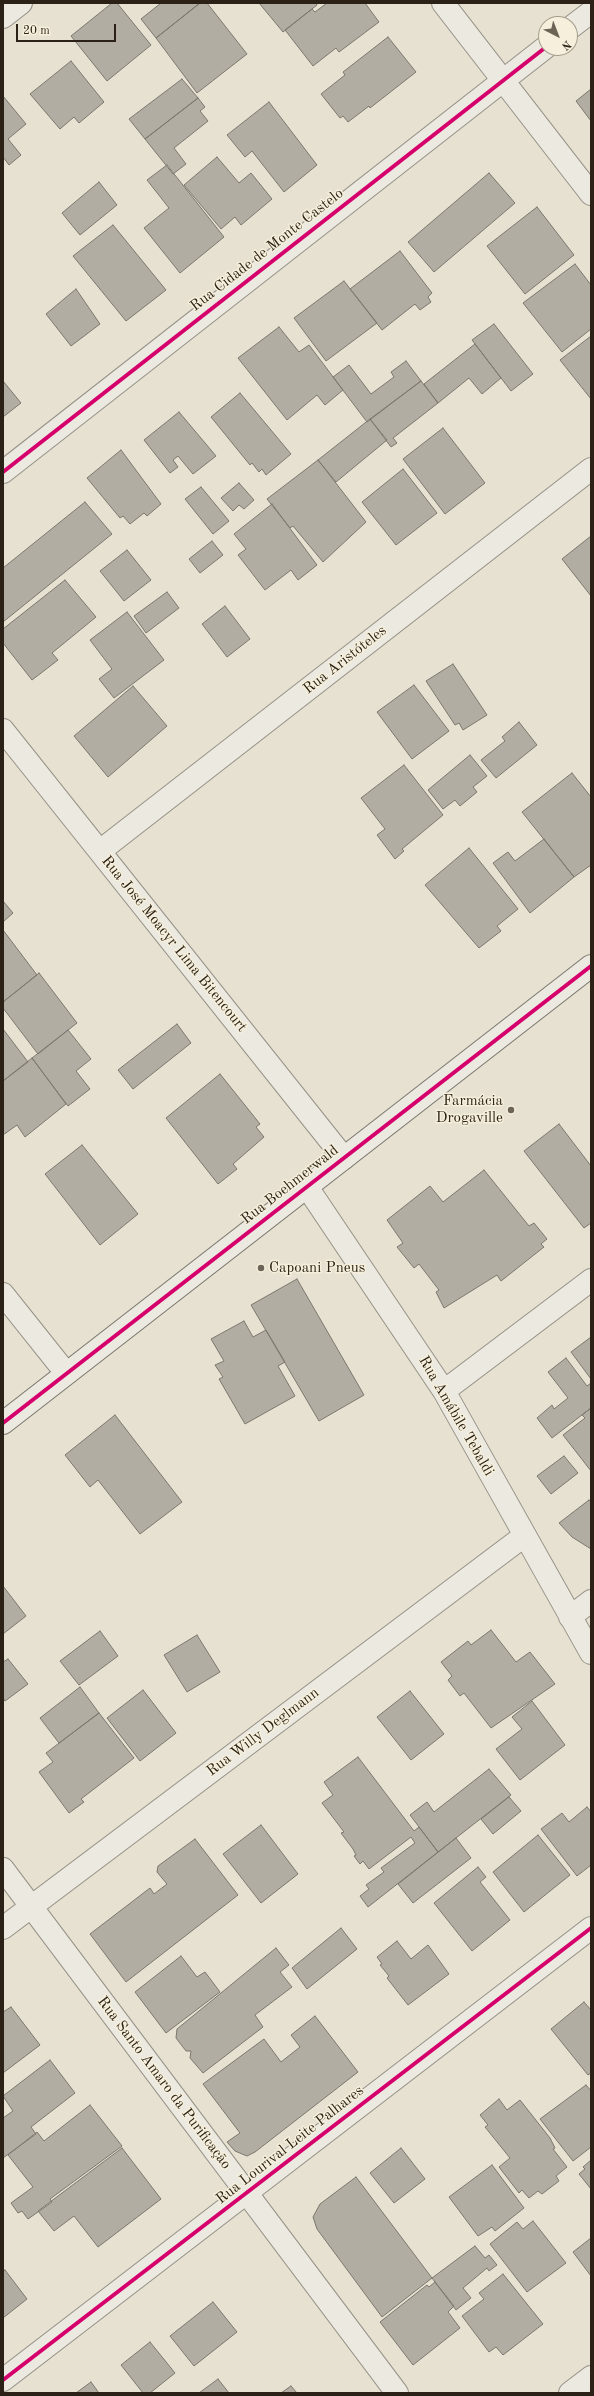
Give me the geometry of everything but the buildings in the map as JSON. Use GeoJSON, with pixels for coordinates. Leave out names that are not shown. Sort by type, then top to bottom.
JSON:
{"type":"FeatureCollection","features":[{"type":"Feature","properties":{"kind":"street"},"geometry":{"type":"LineString","coordinates":[[3,17],[21,3]]}},
{"type":"Feature","properties":{"kind":"street"},"geometry":{"type":"LineString","coordinates":[[443,3],[591,194]]}},
{"type":"Feature","properties":{"kind":"street"},"geometry":{"type":"LineString","coordinates":[[578,22],[591,12]]}},
{"type":"Feature","properties":{"kind":"street","name":"Rua Cidade de Monte Castelo"},"geometry":{"type":"LineString","coordinates":[[3,472],[538,53]]}},
{"type":"Feature","properties":{"kind":"street","name":"Rua Aristóteles"},"geometry":{"type":"LineString","coordinates":[[100,851],[591,468]]}},
{"type":"Feature","properties":{"kind":"street","name":"Rua José Moacyr Lima Bitencourt"},"geometry":{"type":"LineString","coordinates":[[3,730],[344,1158]]}},
{"type":"Feature","properties":{"kind":"street","name":"Rua Boehmerwald"},"geometry":{"type":"LineString","coordinates":[[3,1423],[591,966]]}},
{"type":"Feature","properties":{"kind":"street","name":"Rua Amábile Tebaldi"},"geometry":{"type":"LineString","coordinates":[[307,1187],[444,1391],[591,1653]]}},
{"type":"Feature","properties":{"kind":"street"},"geometry":{"type":"LineString","coordinates":[[444,1391],[591,1280]]}},
{"type":"Feature","properties":{"kind":"street"},"geometry":{"type":"LineString","coordinates":[[3,1294],[66,1374]]}},
{"type":"Feature","properties":{"kind":"street","name":"Rua Willy Deglmann"},"geometry":{"type":"LineString","coordinates":[[3,1928],[524,1536]]}},
{"type":"Feature","properties":{"kind":"street"},"geometry":{"type":"LineString","coordinates":[[570,1618],[591,1601]]}},
{"type":"Feature","properties":{"kind":"street","name":"Rua Santo Amaro da Purificação"},"geometry":{"type":"LineString","coordinates":[[3,1869],[397,2393]]}},
{"type":"Feature","properties":{"kind":"street","name":"Rua Lourival Leite Palhares"},"geometry":{"type":"LineString","coordinates":[[6,2383],[246,2193],[591,1928]]}},
{"type":"Feature","properties":{"kind":"street"},"geometry":{"type":"LineString","coordinates":[[570,2393],[591,2377]]}},
{"type":"Feature","properties":{"kind":"cycle path"},"geometry":{"type":"LineString","coordinates":[[3,472],[538,53]]}},
{"type":"Feature","properties":{"kind":"cycle path"},"geometry":{"type":"LineString","coordinates":[[3,1423],[591,966]]}},
{"type":"Feature","properties":{"kind":"cycle path"},"geometry":{"type":"LineString","coordinates":[[3,2380],[591,1928]]}},
{"type":"Feature","properties":{"kind":"place","name":"Farmácia Drogaville"},"geometry":{"type":"Point","coordinates":[511,1110]}},
{"type":"Feature","properties":{"kind":"place","name":"Capoani Pneus"},"geometry":{"type":"Point","coordinates":[261,1268]}}]}
